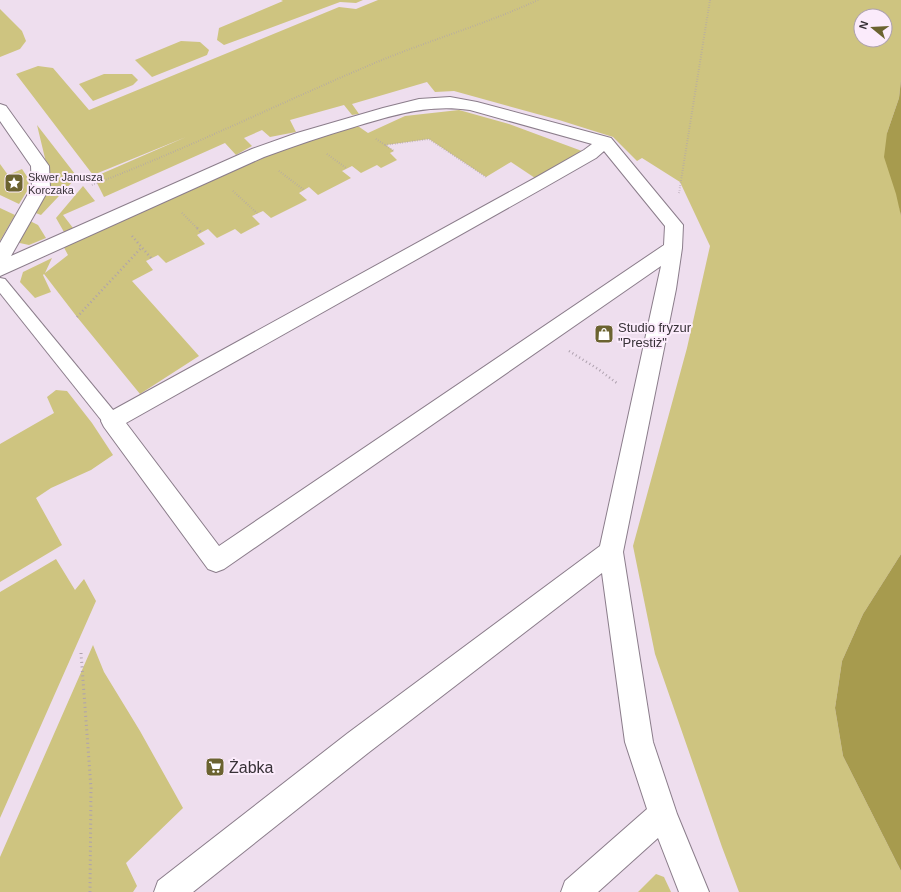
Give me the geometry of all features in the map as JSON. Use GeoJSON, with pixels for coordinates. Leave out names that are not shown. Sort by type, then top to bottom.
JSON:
{"type":"FeatureCollection","features":[{"type":"Feature","properties":{"kind":"street"},"geometry":{"type":"LineString","coordinates":[[0,269],[258,153],[310,134],[389,111],[419,104],[450,102],[471,105],[605,142],[674,225],[673,248],[611,552],[639,742],[663,814],[694,892]]}},
{"type":"Feature","properties":{"kind":"street"},"geometry":{"type":"LineString","coordinates":[[0,109],[40,166],[41,187],[0,259]]}},
{"type":"Feature","properties":{"kind":"street"},"geometry":{"type":"LineString","coordinates":[[605,142],[590,154],[541,182],[112,421],[216,561],[673,248]]}},
{"type":"Feature","properties":{"kind":"street"},"geometry":{"type":"LineString","coordinates":[[169,892],[358,744],[611,552]]}},
{"type":"Feature","properties":{"kind":"street"},"geometry":{"type":"LineString","coordinates":[[576,892],[663,814]]}},
{"type":"Feature","properties":{"kind":"lane"},"geometry":{"type":"LineString","coordinates":[[0,283],[112,421]]}},
{"type":"Feature","properties":{"kind":"path"},"geometry":{"type":"LineString","coordinates":[[92,185],[120,175],[379,62],[487,22],[538,0]]}},
{"type":"Feature","properties":{"kind":"path"},"geometry":{"type":"LineString","coordinates":[[674,225],[710,0]]}},
{"type":"Feature","properties":{"kind":"path"},"geometry":{"type":"LineString","coordinates":[[374,137],[394,151]]}},
{"type":"Feature","properties":{"kind":"path"},"geometry":{"type":"LineString","coordinates":[[385,145],[429,139],[486,177]]}},
{"type":"Feature","properties":{"kind":"path"},"geometry":{"type":"LineString","coordinates":[[325,153],[346,168]]}},
{"type":"Feature","properties":{"kind":"path"},"geometry":{"type":"LineString","coordinates":[[282,173],[304,190]]}},
{"type":"Feature","properties":{"kind":"path"},"geometry":{"type":"LineString","coordinates":[[237,194],[258,214]]}},
{"type":"Feature","properties":{"kind":"path"},"geometry":{"type":"LineString","coordinates":[[187,218],[202,233]]}},
{"type":"Feature","properties":{"kind":"path"},"geometry":{"type":"LineString","coordinates":[[137,241],[151,258]]}},
{"type":"Feature","properties":{"kind":"path"},"geometry":{"type":"LineString","coordinates":[[77,317],[142,247]]}},
{"type":"Feature","properties":{"kind":"path"},"geometry":{"type":"LineString","coordinates":[[567,350],[598,369],[642,404]]}},
{"type":"Feature","properties":{"kind":"path"},"geometry":{"type":"LineString","coordinates":[[81,653],[91,788],[90,892]]}},
{"type":"Feature","properties":{"kind":"shaded area"},"geometry":{"type":"Polygon","coordinates":[[[281,0],[363,0],[356,3],[340,2],[224,45],[217,40],[219,28],[283,1],[281,0]]]}},
{"type":"Feature","properties":{"kind":"shaded area"},"geometry":{"type":"Polygon","coordinates":[[[378,0],[901,0],[901,80],[899,98],[887,133],[901,216],[901,554],[863,614],[842,661],[835,708],[843,756],[901,871],[901,892],[739,892],[655,654],[633,546],[687,348],[710,246],[680,182],[642,158],[637,161],[613,137],[559,120],[454,91],[435,92],[427,82],[352,104],[359,114],[352,115],[344,105],[290,120],[296,132],[270,137],[262,130],[244,138],[252,146],[236,155],[225,143],[104,197],[94,177],[186,137],[93,175],[16,74],[38,66],[53,68],[89,110],[339,7],[356,9],[378,0]]]}},
{"type":"Feature","properties":{"kind":"shaded area"},"geometry":{"type":"Polygon","coordinates":[[[0,9],[22,31],[26,41],[20,49],[0,57],[0,9]]]}},
{"type":"Feature","properties":{"kind":"shaded area"},"geometry":{"type":"Polygon","coordinates":[[[181,41],[200,42],[209,50],[207,55],[152,77],[135,60],[181,41]]]}},
{"type":"Feature","properties":{"kind":"shaded area"},"geometry":{"type":"Polygon","coordinates":[[[104,74],[132,74],[138,80],[133,85],[93,101],[79,84],[104,74]]]}},
{"type":"Feature","properties":{"kind":"shaded area"},"geometry":{"type":"Polygon","coordinates":[[[901,80],[901,216],[896,194],[884,157],[887,133],[899,98],[901,80]]]}},
{"type":"Feature","properties":{"kind":"shaded area"},"geometry":{"type":"Polygon","coordinates":[[[459,110],[509,124],[590,154],[541,182],[511,162],[486,177],[429,139],[386,145],[394,151],[390,153],[397,160],[381,168],[377,165],[361,173],[352,166],[342,171],[351,178],[318,195],[309,187],[299,193],[307,200],[271,218],[263,211],[252,216],[260,224],[241,234],[235,229],[217,238],[208,229],[197,235],[205,244],[166,263],[158,255],[146,261],[153,270],[132,281],[199,356],[140,394],[44,274],[43,275],[51,292],[35,298],[20,282],[23,272],[52,258],[45,273],[68,255],[61,242],[258,153],[352,122],[368,133],[405,116],[459,110]]]}},
{"type":"Feature","properties":{"kind":"shaded area"},"geometry":{"type":"Polygon","coordinates":[[[37,125],[75,174],[76,178],[41,215],[33,212],[47,189],[50,179],[37,125]]]}},
{"type":"Feature","properties":{"kind":"shaded area"},"geometry":{"type":"Polygon","coordinates":[[[0,164],[8,175],[22,169],[28,178],[29,188],[19,204],[0,195],[0,164]]]}},
{"type":"Feature","properties":{"kind":"shaded area"},"geometry":{"type":"Polygon","coordinates":[[[83,186],[95,201],[63,215],[73,228],[64,232],[56,218],[83,186]]]}},
{"type":"Feature","properties":{"kind":"shaded area"},"geometry":{"type":"Polygon","coordinates":[[[0,208],[15,215],[0,241],[0,208]]]}},
{"type":"Feature","properties":{"kind":"shaded area"},"geometry":{"type":"Polygon","coordinates":[[[28,220],[38,225],[46,238],[29,245],[15,242],[28,220]]]}},
{"type":"Feature","properties":{"kind":"shaded area"},"geometry":{"type":"Polygon","coordinates":[[[56,390],[67,391],[92,423],[113,455],[91,470],[51,488],[36,498],[62,545],[0,582],[0,444],[54,413],[47,397],[56,390]]]}},
{"type":"Feature","properties":{"kind":"shaded area"},"geometry":{"type":"Polygon","coordinates":[[[901,554],[901,871],[843,756],[835,708],[842,661],[863,614],[901,554]]]}},
{"type":"Feature","properties":{"kind":"shaded area"},"geometry":{"type":"Polygon","coordinates":[[[56,559],[75,590],[84,579],[96,601],[0,818],[0,592],[56,559]]]}},
{"type":"Feature","properties":{"kind":"shaded area"},"geometry":{"type":"Polygon","coordinates":[[[93,645],[104,672],[140,731],[183,808],[126,863],[137,886],[133,892],[0,892],[0,857],[93,645]]]}},
{"type":"Feature","properties":{"kind":"shaded area"},"geometry":{"type":"Polygon","coordinates":[[[656,874],[664,877],[671,892],[638,892],[656,874]]]}},
{"type":"Feature","properties":{"kind":"place","name":"Skwer Janusza Korczaka"},"geometry":{"type":"Point","coordinates":[14,183]}},
{"type":"Feature","properties":{"kind":"place","name":"Studio fryzur \"Prestiż\""},"geometry":{"type":"Point","coordinates":[604,334]}},
{"type":"Feature","properties":{"kind":"place","name":"Żabka"},"geometry":{"type":"Point","coordinates":[215,767]}}]}
